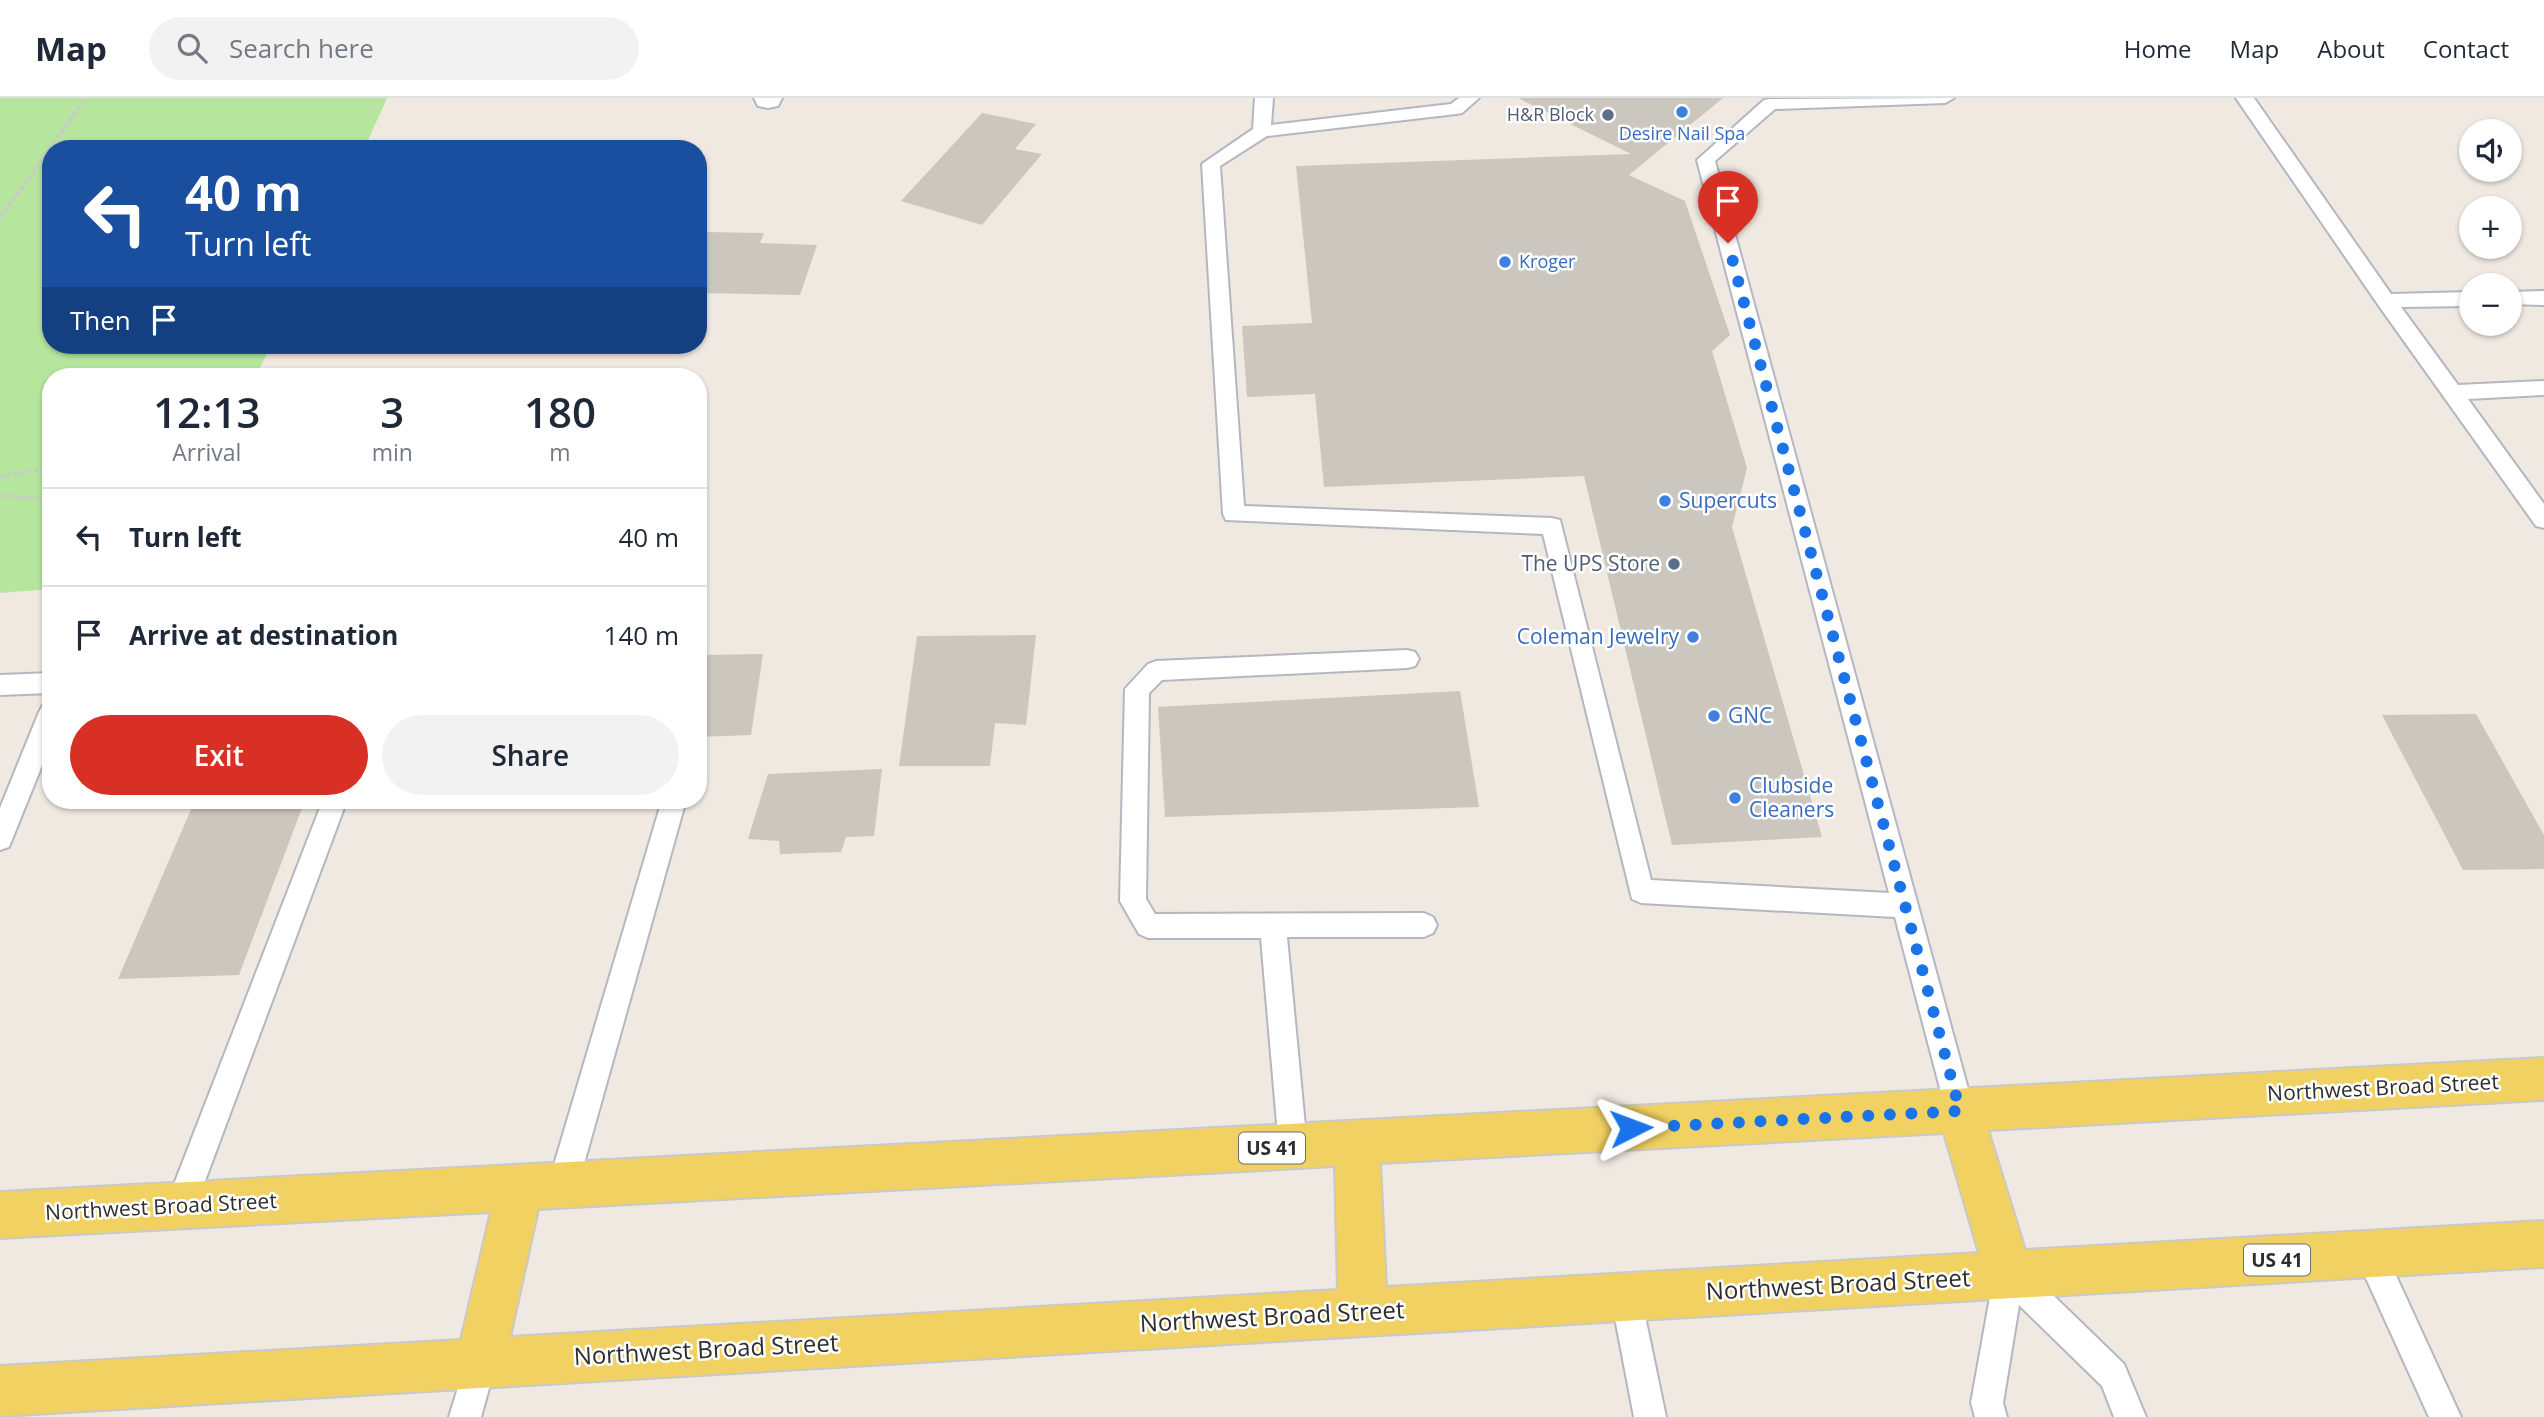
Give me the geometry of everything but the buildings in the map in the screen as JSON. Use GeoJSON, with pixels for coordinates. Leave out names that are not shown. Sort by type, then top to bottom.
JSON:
{"type":"FeatureCollection","features":[{"type":"Feature","properties":{"kind":"main road","name":"Northwest Broad Street"},"geometry":{"type":"LineString","coordinates":[[0,1215],[2544,1079]]}},
{"type":"Feature","properties":{"kind":"main road"},"geometry":{"type":"LineString","coordinates":[[1960,1111],[2009,1275]]}},
{"type":"Feature","properties":{"kind":"main road"},"geometry":{"type":"LineString","coordinates":[[1357,1143],[1363,1312]]}},
{"type":"Feature","properties":{"kind":"main road"},"geometry":{"type":"LineString","coordinates":[[480,1363],[541,1186]]}},
{"type":"Feature","properties":{"kind":"main road","name":"Northwest Broad Street"},"geometry":{"type":"LineString","coordinates":[[0,1391],[2544,1244]]}},
{"type":"Feature","properties":{"kind":"lane"},"geometry":{"type":"LineString","coordinates":[[1262,131],[1264,98]]}},
{"type":"Feature","properties":{"kind":"lane"},"geometry":{"type":"LineString","coordinates":[[1470,98],[1456,109],[1262,131],[1211,164],[1234,514],[1552,526],[1641,891],[1905,906]]}},
{"type":"Feature","properties":{"kind":"lane"},"geometry":{"type":"LineString","coordinates":[[1945,98],[1770,104],[1706,160],[1960,1111]]}},
{"type":"Feature","properties":{"kind":"lane"},"geometry":{"type":"LineString","coordinates":[[2245,98],[2386,301],[2538,502],[2544,520]]}},
{"type":"Feature","properties":{"kind":"lane"},"geometry":{"type":"LineString","coordinates":[[2522,298],[2544,298]]}},
{"type":"Feature","properties":{"kind":"lane"},"geometry":{"type":"LineString","coordinates":[[2386,301],[2459,299]]}},
{"type":"Feature","properties":{"kind":"lane"},"geometry":{"type":"LineString","coordinates":[[2453,393],[2544,388]]}},
{"type":"Feature","properties":{"kind":"lane"},"geometry":{"type":"LineString","coordinates":[[1407,659],[1156,671],[1137,689],[1133,901],[1148,926],[1424,925]]}},
{"type":"Feature","properties":{"kind":"lane"},"geometry":{"type":"LineString","coordinates":[[0,685],[42,683]]}},
{"type":"Feature","properties":{"kind":"lane"},"geometry":{"type":"LineString","coordinates":[[0,838],[42,734]]}},
{"type":"Feature","properties":{"kind":"lane"},"geometry":{"type":"LineString","coordinates":[[181,1205],[332,809]]}},
{"type":"Feature","properties":{"kind":"lane"},"geometry":{"type":"LineString","coordinates":[[541,1186],[671,809]]}},
{"type":"Feature","properties":{"kind":"lane"},"geometry":{"type":"LineString","coordinates":[[1273,925],[1293,1147]]}},
{"type":"Feature","properties":{"kind":"lane"},"geometry":{"type":"LineString","coordinates":[[2370,1254],[2445,1417]]}},
{"type":"Feature","properties":{"kind":"lane"},"geometry":{"type":"LineString","coordinates":[[1992,1417],[1987,1403],[2009,1275]]}},
{"type":"Feature","properties":{"kind":"lane"},"geometry":{"type":"LineString","coordinates":[[2009,1275],[2113,1375],[2130,1417]]}},
{"type":"Feature","properties":{"kind":"lane"},"geometry":{"type":"LineString","coordinates":[[1626,1297],[1650,1417]]}},
{"type":"Feature","properties":{"kind":"lane"},"geometry":{"type":"LineString","coordinates":[[465,1417],[480,1363]]}},
{"type":"Feature","properties":{"kind":"path"},"geometry":{"type":"LineString","coordinates":[[56,140],[86,98]]}},
{"type":"Feature","properties":{"kind":"path"},"geometry":{"type":"LineString","coordinates":[[0,218],[42,159]]}},
{"type":"Feature","properties":{"kind":"path"},"geometry":{"type":"LineString","coordinates":[[0,477],[42,469]]}},
{"type":"Feature","properties":{"kind":"path"},"geometry":{"type":"LineString","coordinates":[[0,495],[42,499]]}},
{"type":"Feature","properties":{"kind":"green space"},"geometry":{"type":"Polygon","coordinates":[[[0,98],[387,98],[368,140],[42,140],[42,354],[267,354],[260,368],[42,368],[42,590],[0,593],[0,98]]]}},
{"type":"Feature","properties":{"kind":"place","name":"Desire Nail Spa"},"geometry":{"type":"Point","coordinates":[1682,112]}},
{"type":"Feature","properties":{"kind":"place","name":"H&R Block"},"geometry":{"type":"Point","coordinates":[1608,115]}},
{"type":"Feature","properties":{"kind":"place","name":"Kroger"},"geometry":{"type":"Point","coordinates":[1505,262]}},
{"type":"Feature","properties":{"kind":"place","name":"Supercuts"},"geometry":{"type":"Point","coordinates":[1665,501]}},
{"type":"Feature","properties":{"kind":"place","name":"The UPS Store"},"geometry":{"type":"Point","coordinates":[1674,564]}},
{"type":"Feature","properties":{"kind":"place","name":"Coleman Jewelry"},"geometry":{"type":"Point","coordinates":[1693,637]}},
{"type":"Feature","properties":{"kind":"place","name":"GNC"},"geometry":{"type":"Point","coordinates":[1714,716]}},
{"type":"Feature","properties":{"kind":"place","name":"Clubside Cleaners"},"geometry":{"type":"Point","coordinates":[1735,798]}},
{"type":"Feature","properties":{"kind":"route"},"geometry":{"type":"LineString","coordinates":[[1631,1128],[1960,1111],[1728,243]]}}]}
